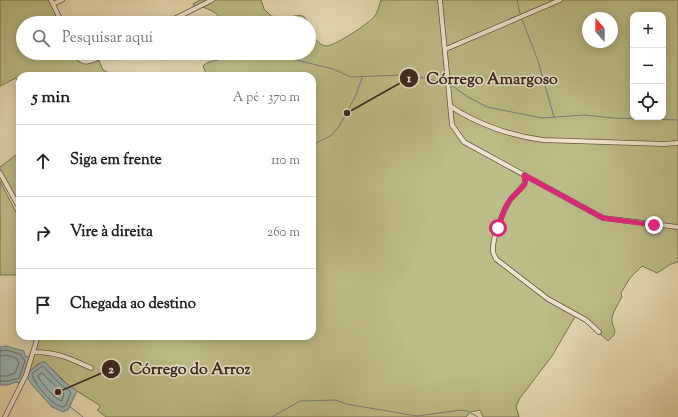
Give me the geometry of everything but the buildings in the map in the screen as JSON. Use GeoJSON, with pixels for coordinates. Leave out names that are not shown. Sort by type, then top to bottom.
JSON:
{"type":"FeatureCollection","features":[{"type":"Feature","properties":{"kind":"street"},"geometry":{"type":"LineString","coordinates":[[59,16],[52,2],[62,0]]}},
{"type":"Feature","properties":{"kind":"street"},"geometry":{"type":"LineString","coordinates":[[180,16],[212,0]]}},
{"type":"Feature","properties":{"kind":"street"},"geometry":{"type":"LineString","coordinates":[[440,0],[446,49],[452,125],[464,142],[603,218],[678,227]]}},
{"type":"Feature","properties":{"kind":"street"},"geometry":{"type":"LineString","coordinates":[[446,49],[560,0]]}},
{"type":"Feature","properties":{"kind":"street"},"geometry":{"type":"LineString","coordinates":[[80,60],[84,62],[90,62],[94,60]]}},
{"type":"Feature","properties":{"kind":"street"},"geometry":{"type":"LineString","coordinates":[[450,106],[481,123],[525,138],[543,140],[664,144],[678,143]]}},
{"type":"Feature","properties":{"kind":"street"},"geometry":{"type":"LineString","coordinates":[[0,173],[16,202]]}},
{"type":"Feature","properties":{"kind":"street"},"geometry":{"type":"LineString","coordinates":[[524,175],[525,184],[505,208],[494,240],[494,255],[496,259],[548,299],[586,320],[599,332]]}},
{"type":"Feature","properties":{"kind":"street"},"geometry":{"type":"LineString","coordinates":[[5,417],[26,375],[37,340]]}},
{"type":"Feature","properties":{"kind":"street"},"geometry":{"type":"LineString","coordinates":[[33,352],[51,352],[59,354],[91,368]]}},
{"type":"Feature","properties":{"kind":"green space"},"geometry":{"type":"Polygon","coordinates":[[[0,0],[53,0],[60,16],[16,16],[16,60],[99,60],[103,70],[107,72],[16,72],[16,78],[0,86],[0,0]]]}},
{"type":"Feature","properties":{"kind":"green space"},"geometry":{"type":"Polygon","coordinates":[[[200,0],[261,0],[264,9],[271,16],[219,16],[211,10],[194,6],[193,4],[200,0]]]}},
{"type":"Feature","properties":{"kind":"green space"},"geometry":{"type":"Polygon","coordinates":[[[381,0],[678,0],[678,262],[671,264],[657,273],[642,266],[630,278],[621,293],[622,297],[612,318],[615,332],[612,337],[608,341],[582,318],[576,315],[552,356],[520,398],[516,406],[519,417],[483,417],[480,410],[470,412],[466,417],[106,417],[97,410],[100,407],[99,405],[69,386],[45,362],[38,364],[29,372],[39,340],[316,340],[316,72],[205,72],[203,66],[216,60],[316,60],[316,39],[321,44],[327,46],[331,45],[352,34],[374,17],[381,0]]]}},
{"type":"Feature","properties":{"kind":"green space"},"geometry":{"type":"Polygon","coordinates":[[[16,155],[16,204],[0,174],[0,167],[16,155]]]}},
{"type":"Feature","properties":{"kind":"green space"},"geometry":{"type":"Polygon","coordinates":[[[0,181],[16,212],[16,275],[0,275],[0,181]]]}},
{"type":"Feature","properties":{"kind":"water"},"geometry":{"type":"Polygon","coordinates":[[[6,346],[24,351],[25,356],[30,357],[21,383],[16,382],[8,385],[0,385],[0,347],[6,346]]]}},
{"type":"Feature","properties":{"kind":"water"},"geometry":{"type":"Polygon","coordinates":[[[42,362],[45,362],[63,381],[77,391],[68,410],[63,412],[52,407],[32,385],[27,377],[31,370],[42,362]]]}},
{"type":"Feature","properties":{"kind":"waterway"},"geometry":{"type":"LineString","coordinates":[[517,0],[520,13]]}},
{"type":"Feature","properties":{"kind":"waterway"},"geometry":{"type":"LineString","coordinates":[[522,19],[538,61],[554,117]]}},
{"type":"Feature","properties":{"kind":"waterway"},"geometry":{"type":"LineString","coordinates":[[296,60],[333,69],[351,77],[401,75],[425,78],[445,83]]}},
{"type":"Feature","properties":{"kind":"waterway"},"geometry":{"type":"LineString","coordinates":[[316,143],[332,135],[340,125],[356,95],[362,78]]}},
{"type":"Feature","properties":{"kind":"waterway"},"geometry":{"type":"LineString","coordinates":[[451,85],[468,97],[487,107],[542,118],[584,115],[613,118],[678,120]]}},
{"type":"Feature","properties":{"kind":"waterway"},"geometry":{"type":"LineString","coordinates":[[272,417],[300,401],[336,400],[346,404],[417,416],[461,410],[467,411],[478,417]]}},
{"type":"Feature","properties":{"kind":"waterway"},"geometry":{"type":"LineString","coordinates":[[69,406],[83,417]]}},
{"type":"Feature","properties":{"kind":"place","name":"Córrego Amargoso"},"geometry":{"type":"Point","coordinates":[347,113]}},
{"type":"Feature","properties":{"kind":"place","name":"Córrego do Arroz"},"geometry":{"type":"Point","coordinates":[58,392]}},
{"type":"Feature","properties":{"kind":"route"},"geometry":{"type":"LineString","coordinates":[[498,228],[505,208],[510,200],[525,184],[524,175],[603,218],[654,225]]}}]}
